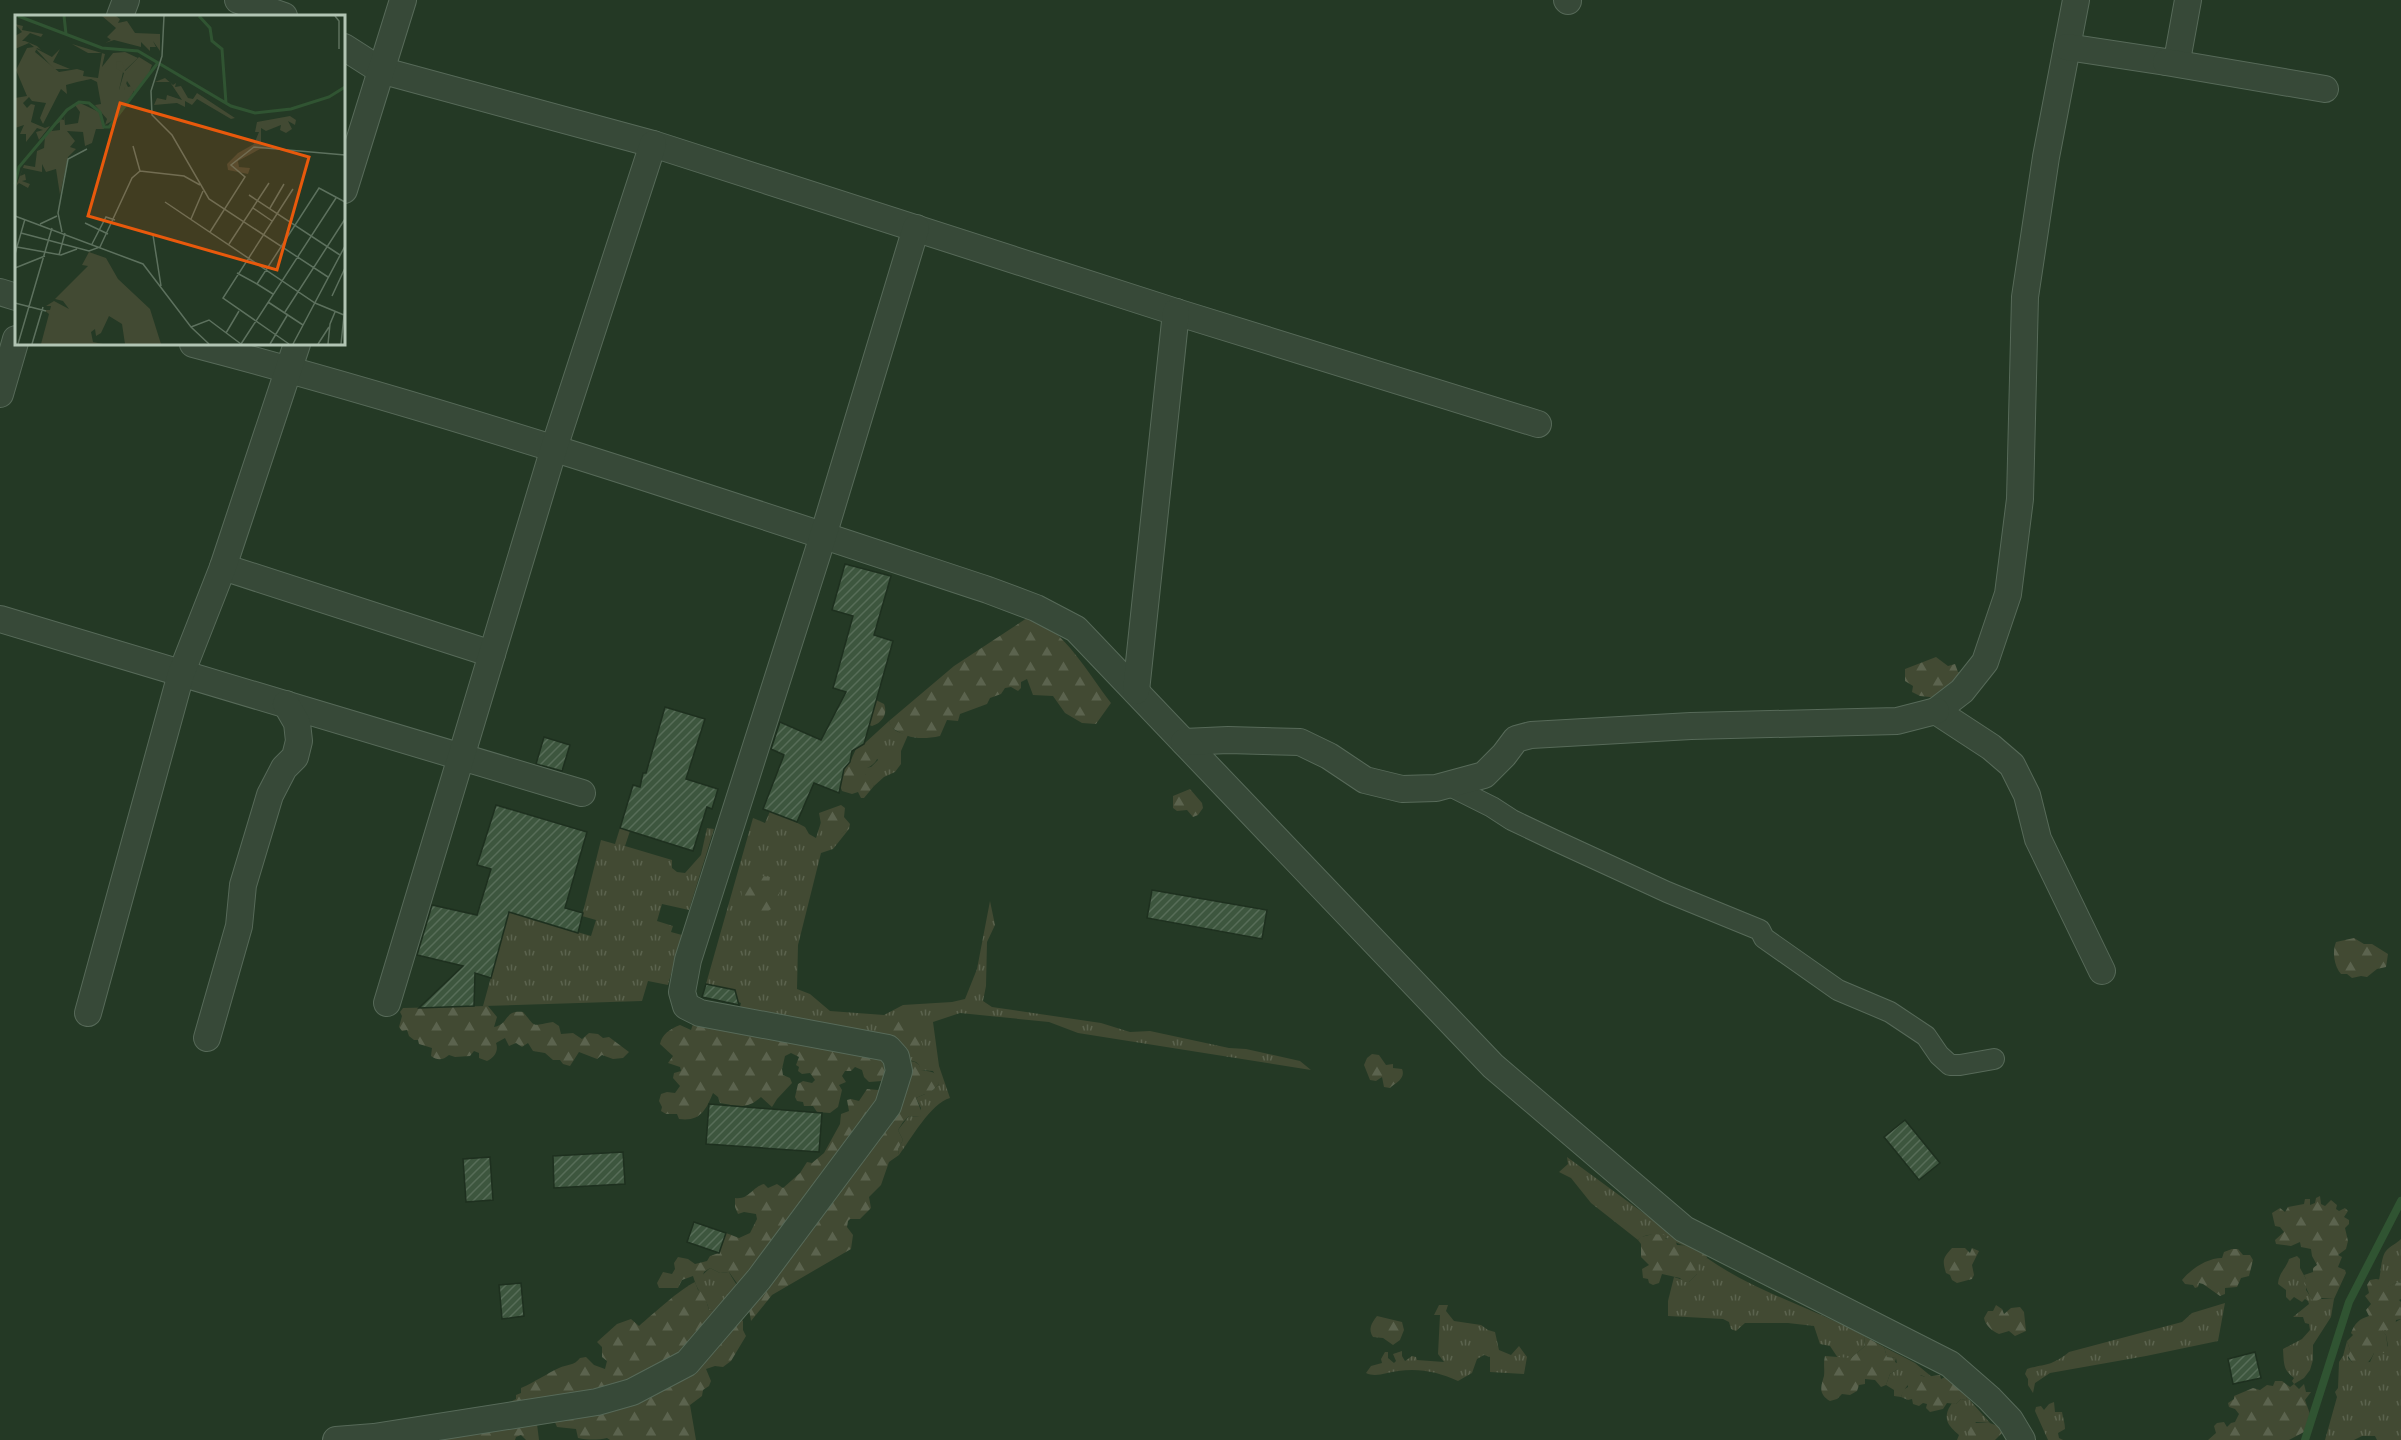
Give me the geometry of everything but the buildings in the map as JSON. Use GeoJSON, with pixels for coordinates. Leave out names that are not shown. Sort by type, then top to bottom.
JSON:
{"type":"FeatureCollection","features":[{"type":"Feature","properties":{"kind":"street"},"geometry":{"type":"LineString","coordinates":[[120,15],[126,0]]}},
{"type":"Feature","properties":{"kind":"street"},"geometry":{"type":"LineString","coordinates":[[238,0],[281,15]]}},
{"type":"Feature","properties":{"kind":"street"},"geometry":{"type":"LineString","coordinates":[[345,187],[403,0]]}},
{"type":"Feature","properties":{"kind":"street"},"geometry":{"type":"LineString","coordinates":[[1184,742],[1228,740],[1300,742],[1329,756],[1365,780],[1402,789],[1436,788],[1484,775],[1516,739],[1531,735],[1691,726],[1898,721],[1936,711],[1962,691],[1985,662],[2008,594],[2020,499],[2025,297],[2046,157],[2076,0]]}},
{"type":"Feature","properties":{"kind":"street"},"geometry":{"type":"LineString","coordinates":[[2178,61],[2188,0]]}},
{"type":"Feature","properties":{"kind":"street"},"geometry":{"type":"LineString","coordinates":[[345,48],[380,70],[653,144],[1176,312],[1538,424]]}},
{"type":"Feature","properties":{"kind":"street"},"geometry":{"type":"LineString","coordinates":[[2067,48],[2178,61],[2325,89]]}},
{"type":"Feature","properties":{"kind":"street"},"geometry":{"type":"LineString","coordinates":[[387,1003],[554,448],[653,144]]}},
{"type":"Feature","properties":{"kind":"street"},"geometry":{"type":"LineString","coordinates":[[336,1440],[374,1437],[597,1402],[632,1392],[687,1363],[759,1279],[888,1107],[899,1071],[896,1057],[888,1048],[700,1013],[686,1006],[682,992],[688,960],[823,536],[916,228]]}},
{"type":"Feature","properties":{"kind":"street"},"geometry":{"type":"LineString","coordinates":[[0,292],[15,297]]}},
{"type":"Feature","properties":{"kind":"street"},"geometry":{"type":"LineString","coordinates":[[1136,691],[1176,312]]}},
{"type":"Feature","properties":{"kind":"street"},"geometry":{"type":"LineString","coordinates":[[0,394],[15,342]]}},
{"type":"Feature","properties":{"kind":"street"},"geometry":{"type":"LineString","coordinates":[[197,345],[289,369],[554,448],[1036,608],[1076,629],[1493,1066],[1684,1229],[1950,1364],[2010,1420],[2022,1440]]}},
{"type":"Feature","properties":{"kind":"street"},"geometry":{"type":"LineString","coordinates":[[88,1013],[181,674],[223,567],[297,345]]}},
{"type":"Feature","properties":{"kind":"street"},"geometry":{"type":"LineString","coordinates":[[223,567],[492,654]]}},
{"type":"Feature","properties":{"kind":"street"},"geometry":{"type":"LineString","coordinates":[[0,619],[582,793]]}},
{"type":"Feature","properties":{"kind":"street"},"geometry":{"type":"LineString","coordinates":[[207,1038],[239,926],[243,885],[270,795],[284,768],[295,757],[299,741],[297,723],[286,704]]}},
{"type":"Feature","properties":{"kind":"street"},"geometry":{"type":"LineString","coordinates":[[1936,711],[1991,747],[2012,765],[2027,795],[2038,839],[2102,971]]}},
{"type":"Feature","properties":{"kind":"street"},"geometry":{"type":"LineString","coordinates":[[1448,785],[1554,840],[1667,892],[1760,930],[1764,938],[1838,990],[1890,1012],[1926,1036],[1939,1055],[1950,1065],[1994,1059]]}},
{"type":"Feature","properties":{"kind":"green space"},"geometry":{"type":"Polygon","coordinates":[[[1030,616],[1043,623],[1065,642],[1111,703],[1096,724],[1082,723],[1065,713],[1053,696],[1033,695],[1027,679],[1021,682],[1021,688],[1018,691],[1011,687],[1005,688],[1001,694],[990,698],[987,704],[960,714],[958,721],[947,720],[940,736],[914,738],[891,727],[889,721],[954,666],[1030,616]]]}},
{"type":"Feature","properties":{"kind":"green space"},"geometry":{"type":"Polygon","coordinates":[[[1936,657],[1948,666],[1955,664],[1958,672],[1962,672],[1934,702],[1930,697],[1912,692],[1913,686],[1905,681],[1905,669],[1936,657]]]}},
{"type":"Feature","properties":{"kind":"green space"},"geometry":{"type":"Polygon","coordinates":[[[876,700],[884,704],[885,715],[876,725],[872,726],[867,724],[876,700]]]}},
{"type":"Feature","properties":{"kind":"green space"},"geometry":{"type":"Polygon","coordinates":[[[889,721],[898,732],[908,735],[901,751],[901,764],[895,772],[884,777],[874,786],[865,774],[865,768],[871,767],[878,760],[865,743],[889,721]]]}},
{"type":"Feature","properties":{"kind":"green space"},"geometry":{"type":"Polygon","coordinates":[[[865,743],[869,747],[875,747],[878,757],[872,765],[865,769],[865,774],[869,776],[874,786],[864,798],[861,798],[858,792],[852,794],[842,791],[837,778],[850,762],[856,749],[865,743]]]}},
{"type":"Feature","properties":{"kind":"green space"},"geometry":{"type":"Polygon","coordinates":[[[1190,789],[1202,803],[1203,808],[1198,815],[1193,817],[1187,810],[1177,811],[1173,808],[1173,796],[1190,789]]]}},
{"type":"Feature","properties":{"kind":"green space"},"geometry":{"type":"Polygon","coordinates":[[[841,805],[845,808],[844,817],[850,824],[849,829],[837,837],[823,835],[819,813],[841,805]]]}},
{"type":"Feature","properties":{"kind":"green space"},"geometry":{"type":"Polygon","coordinates":[[[771,809],[805,827],[809,834],[816,838],[822,819],[841,834],[849,829],[833,849],[821,853],[798,945],[797,989],[810,994],[830,1011],[884,1015],[903,1005],[965,999],[977,969],[990,901],[995,925],[987,942],[986,986],[983,1001],[992,1007],[1101,1023],[1130,1032],[1150,1031],[1229,1048],[1246,1049],[1300,1061],[1311,1070],[1078,1033],[1049,1022],[960,1013],[933,1022],[939,1066],[950,1098],[943,1101],[929,1114],[899,1155],[898,1149],[903,1140],[898,1130],[909,1116],[920,1117],[921,1108],[916,1098],[932,1091],[939,1084],[933,1071],[920,1070],[916,1062],[739,1012],[741,1003],[736,1001],[731,990],[706,984],[753,818],[765,823],[771,809]]]}},
{"type":"Feature","properties":{"kind":"green space"},"geometry":{"type":"Polygon","coordinates":[[[620,828],[630,831],[625,846],[672,860],[672,868],[677,872],[685,873],[701,855],[707,828],[714,829],[689,910],[662,904],[657,921],[673,926],[671,932],[682,935],[668,985],[648,981],[642,1001],[483,1006],[509,912],[591,936],[596,920],[582,916],[601,840],[615,844],[620,828]]]}},
{"type":"Feature","properties":{"kind":"green space"},"geometry":{"type":"Polygon","coordinates":[[[751,868],[756,868],[762,876],[770,877],[769,883],[774,883],[780,893],[772,901],[771,909],[767,912],[759,913],[743,900],[742,878],[751,868]]]}},
{"type":"Feature","properties":{"kind":"green space"},"geometry":{"type":"Polygon","coordinates":[[[2354,938],[2364,944],[2372,944],[2388,954],[2386,967],[2377,969],[2367,977],[2352,978],[2347,974],[2341,974],[2334,958],[2336,942],[2354,938]]]}},
{"type":"Feature","properties":{"kind":"green space"},"geometry":{"type":"Polygon","coordinates":[[[488,1006],[497,1017],[494,1027],[512,1013],[523,1012],[535,1024],[553,1022],[559,1026],[561,1034],[573,1033],[582,1039],[589,1033],[598,1034],[603,1038],[609,1037],[629,1052],[623,1058],[613,1059],[602,1055],[597,1059],[579,1052],[570,1066],[563,1064],[560,1060],[553,1060],[545,1053],[533,1051],[528,1043],[522,1047],[516,1043],[509,1046],[505,1038],[496,1043],[495,1054],[487,1061],[479,1058],[479,1053],[474,1051],[470,1056],[449,1055],[438,1059],[431,1056],[432,1048],[419,1044],[418,1040],[409,1036],[407,1030],[402,1031],[399,1027],[402,1016],[400,1012],[403,1008],[488,1006]]]}},
{"type":"Feature","properties":{"kind":"green space"},"geometry":{"type":"Polygon","coordinates":[[[696,1015],[915,1062],[921,1070],[936,1074],[939,1084],[932,1091],[933,1095],[925,1094],[916,1098],[922,1113],[920,1117],[909,1116],[898,1130],[903,1140],[898,1149],[899,1155],[889,1162],[881,1185],[869,1197],[871,1208],[860,1219],[848,1221],[847,1227],[853,1235],[851,1249],[772,1295],[751,1321],[741,1289],[729,1272],[720,1273],[710,1268],[704,1272],[701,1283],[695,1282],[693,1276],[682,1280],[678,1288],[659,1288],[657,1283],[663,1272],[672,1274],[678,1257],[688,1259],[695,1264],[707,1261],[710,1256],[719,1253],[726,1233],[739,1238],[750,1233],[757,1219],[756,1214],[744,1212],[738,1214],[735,1198],[744,1197],[764,1184],[768,1188],[777,1184],[783,1188],[800,1173],[807,1162],[812,1163],[824,1153],[840,1124],[841,1114],[849,1111],[847,1100],[859,1101],[867,1089],[878,1090],[883,1087],[882,1081],[869,1082],[862,1070],[855,1067],[851,1071],[845,1071],[842,1076],[846,1082],[839,1085],[842,1090],[838,1107],[830,1113],[817,1112],[813,1106],[804,1106],[803,1102],[797,1101],[795,1097],[798,1084],[803,1081],[812,1083],[815,1080],[810,1073],[802,1074],[798,1071],[799,1067],[796,1065],[799,1057],[791,1053],[785,1056],[782,1069],[783,1075],[790,1078],[792,1083],[772,1107],[761,1097],[746,1105],[720,1103],[718,1097],[713,1093],[701,1114],[692,1119],[679,1119],[677,1114],[666,1114],[661,1111],[659,1101],[661,1094],[675,1093],[680,1086],[673,1078],[674,1073],[681,1071],[680,1067],[668,1063],[673,1056],[660,1044],[667,1032],[680,1025],[691,1030],[696,1015]]]}},
{"type":"Feature","properties":{"kind":"green space"},"geometry":{"type":"Polygon","coordinates":[[[903,1016],[909,1016],[923,1030],[924,1038],[921,1041],[923,1047],[915,1057],[910,1057],[892,1041],[891,1030],[903,1016]]]}},
{"type":"Feature","properties":{"kind":"green space"},"geometry":{"type":"Polygon","coordinates":[[[1372,1054],[1379,1055],[1386,1065],[1393,1064],[1393,1068],[1402,1069],[1403,1075],[1390,1088],[1384,1087],[1382,1077],[1376,1081],[1370,1080],[1364,1065],[1372,1054]]]}},
{"type":"Feature","properties":{"kind":"green space"},"geometry":{"type":"Polygon","coordinates":[[[1567,1157],[1690,1247],[1657,1235],[1644,1236],[1638,1240],[1591,1203],[1571,1178],[1559,1172],[1568,1164],[1567,1157]]]}},
{"type":"Feature","properties":{"kind":"green space"},"geometry":{"type":"Polygon","coordinates":[[[2320,1196],[2321,1204],[2325,1206],[2331,1200],[2337,1205],[2336,1209],[2339,1211],[2345,1208],[2348,1211],[2344,1217],[2349,1220],[2345,1228],[2348,1241],[2346,1249],[2338,1255],[2342,1257],[2338,1267],[2346,1273],[2334,1299],[2322,1298],[2313,1303],[2304,1283],[2306,1279],[2304,1275],[2313,1272],[2313,1268],[2317,1265],[2311,1249],[2301,1247],[2300,1242],[2291,1246],[2276,1244],[2275,1240],[2284,1232],[2280,1227],[2275,1226],[2272,1213],[2280,1208],[2285,1212],[2288,1207],[2304,1204],[2305,1199],[2310,1199],[2310,1205],[2315,1203],[2316,1198],[2320,1196]]]}},
{"type":"Feature","properties":{"kind":"green space"},"geometry":{"type":"Polygon","coordinates":[[[1653,1234],[1664,1235],[1666,1239],[1670,1237],[1677,1245],[1696,1246],[1706,1252],[1707,1258],[1703,1262],[1697,1262],[1697,1274],[1689,1282],[1662,1274],[1659,1283],[1653,1285],[1648,1279],[1643,1278],[1642,1269],[1649,1265],[1641,1257],[1641,1244],[1638,1240],[1653,1234]]]}},
{"type":"Feature","properties":{"kind":"green space"},"geometry":{"type":"Polygon","coordinates":[[[2401,1239],[2401,1283],[2397,1282],[2385,1289],[2379,1280],[2383,1257],[2388,1249],[2401,1239]]]}},
{"type":"Feature","properties":{"kind":"green space"},"geometry":{"type":"Polygon","coordinates":[[[1952,1248],[1965,1248],[1970,1253],[1972,1248],[1979,1251],[1972,1265],[1974,1275],[1972,1279],[1957,1283],[1946,1273],[1944,1259],[1952,1248]]]}},
{"type":"Feature","properties":{"kind":"green space"},"geometry":{"type":"Polygon","coordinates":[[[2238,1249],[2243,1255],[2250,1255],[2253,1260],[2249,1276],[2241,1278],[2237,1287],[2225,1288],[2225,1294],[2220,1296],[2203,1284],[2199,1283],[2195,1288],[2193,1285],[2185,1284],[2182,1280],[2200,1265],[2222,1258],[2224,1252],[2238,1249]]]}},
{"type":"Feature","properties":{"kind":"green space"},"geometry":{"type":"Polygon","coordinates":[[[2297,1256],[2306,1279],[2306,1290],[2312,1299],[2334,1299],[2331,1317],[2313,1345],[2310,1370],[2304,1378],[2294,1384],[2292,1381],[2294,1378],[2285,1366],[2283,1349],[2302,1339],[2310,1330],[2309,1324],[2305,1323],[2303,1317],[2293,1317],[2309,1304],[2305,1299],[2302,1302],[2294,1297],[2290,1301],[2286,1297],[2286,1290],[2278,1284],[2289,1259],[2297,1256]]]}},
{"type":"Feature","properties":{"kind":"green space"},"geometry":{"type":"Polygon","coordinates":[[[1707,1258],[1745,1281],[1864,1336],[1865,1346],[1851,1358],[1838,1358],[1830,1346],[1820,1344],[1814,1326],[1788,1323],[1745,1323],[1736,1331],[1731,1329],[1729,1322],[1723,1319],[1668,1316],[1668,1301],[1674,1277],[1689,1282],[1697,1274],[1697,1261],[1707,1258]]]}},
{"type":"Feature","properties":{"kind":"green space"},"geometry":{"type":"Polygon","coordinates":[[[710,1268],[720,1273],[729,1272],[747,1302],[748,1313],[738,1316],[709,1310],[695,1282],[710,1268]]]}},
{"type":"Feature","properties":{"kind":"green space"},"geometry":{"type":"Polygon","coordinates":[[[2370,1280],[2382,1280],[2385,1288],[2397,1282],[2401,1283],[2401,1299],[2399,1300],[2401,1319],[2396,1320],[2395,1327],[2391,1330],[2382,1330],[2386,1335],[2388,1350],[2384,1353],[2374,1353],[2367,1363],[2355,1367],[2347,1354],[2350,1350],[2347,1341],[2353,1335],[2351,1333],[2356,1324],[2369,1316],[2366,1310],[2371,1304],[2365,1296],[2369,1293],[2367,1285],[2370,1280]]]}},
{"type":"Feature","properties":{"kind":"green space"},"geometry":{"type":"Polygon","coordinates":[[[695,1282],[698,1290],[704,1293],[709,1310],[738,1316],[743,1321],[746,1336],[731,1361],[723,1367],[715,1366],[706,1369],[711,1381],[709,1386],[703,1390],[702,1396],[690,1405],[696,1440],[582,1439],[578,1438],[576,1429],[557,1427],[554,1420],[537,1424],[539,1440],[526,1440],[521,1435],[515,1440],[433,1440],[502,1411],[508,1403],[516,1399],[516,1395],[521,1393],[521,1388],[580,1358],[586,1357],[594,1365],[605,1369],[607,1361],[602,1357],[602,1347],[597,1342],[617,1324],[631,1319],[639,1326],[674,1296],[695,1282]]]}},
{"type":"Feature","properties":{"kind":"green space"},"geometry":{"type":"Polygon","coordinates":[[[2225,1303],[2218,1341],[2050,1373],[2035,1383],[2033,1393],[2028,1385],[2025,1374],[2027,1369],[2053,1362],[2069,1352],[2182,1322],[2192,1313],[2225,1303]]]}},
{"type":"Feature","properties":{"kind":"green space"},"geometry":{"type":"Polygon","coordinates":[[[1439,1305],[1448,1305],[1446,1311],[1454,1321],[1481,1325],[1495,1332],[1499,1350],[1511,1355],[1519,1346],[1527,1357],[1524,1374],[1490,1372],[1490,1357],[1484,1355],[1477,1359],[1472,1373],[1458,1381],[1421,1370],[1378,1375],[1366,1373],[1371,1366],[1382,1363],[1381,1359],[1385,1352],[1388,1352],[1388,1358],[1394,1363],[1396,1361],[1393,1354],[1402,1351],[1405,1361],[1412,1356],[1417,1360],[1444,1362],[1438,1354],[1440,1315],[1434,1315],[1439,1305]]]}},
{"type":"Feature","properties":{"kind":"green space"},"geometry":{"type":"Polygon","coordinates":[[[1996,1305],[2002,1309],[2004,1314],[2011,1308],[2020,1307],[2024,1312],[2026,1331],[2015,1336],[2009,1331],[1999,1334],[1991,1329],[1984,1318],[1988,1311],[1993,1311],[1996,1305]]]}},
{"type":"Feature","properties":{"kind":"green space"},"geometry":{"type":"Polygon","coordinates":[[[1377,1316],[1402,1322],[1404,1330],[1400,1340],[1393,1345],[1383,1338],[1373,1337],[1371,1326],[1377,1316]]]}},
{"type":"Feature","properties":{"kind":"green space"},"geometry":{"type":"Polygon","coordinates":[[[2401,1319],[2401,1440],[2377,1440],[2375,1436],[2362,1436],[2354,1440],[2325,1440],[2337,1397],[2335,1392],[2338,1388],[2339,1362],[2347,1341],[2350,1350],[2348,1358],[2353,1363],[2370,1362],[2374,1353],[2380,1353],[2388,1346],[2386,1335],[2381,1330],[2401,1319]]]}},
{"type":"Feature","properties":{"kind":"green space"},"geometry":{"type":"Polygon","coordinates":[[[1864,1336],[1884,1347],[1887,1357],[1896,1358],[1895,1362],[1900,1365],[1898,1369],[1890,1374],[1886,1385],[1881,1387],[1875,1380],[1865,1379],[1865,1384],[1859,1385],[1857,1391],[1850,1395],[1842,1394],[1830,1401],[1821,1390],[1825,1356],[1851,1358],[1865,1346],[1864,1336]]]}},
{"type":"Feature","properties":{"kind":"green space"},"geometry":{"type":"Polygon","coordinates":[[[1884,1347],[1915,1363],[1932,1377],[1921,1375],[1909,1384],[1901,1397],[1894,1396],[1894,1390],[1886,1385],[1890,1374],[1898,1369],[1896,1358],[1887,1357],[1884,1347]]]}},
{"type":"Feature","properties":{"kind":"green space"},"geometry":{"type":"Polygon","coordinates":[[[1917,1374],[1925,1377],[1940,1375],[1941,1379],[1945,1377],[1953,1384],[1962,1386],[1966,1400],[1961,1399],[1956,1404],[1947,1403],[1943,1409],[1930,1412],[1926,1408],[1927,1404],[1923,1403],[1919,1406],[1913,1404],[1912,1399],[1901,1397],[1903,1390],[1908,1387],[1908,1382],[1917,1374]]]}},
{"type":"Feature","properties":{"kind":"green space"},"geometry":{"type":"Polygon","coordinates":[[[2275,1381],[2282,1381],[2290,1387],[2294,1384],[2299,1389],[2304,1384],[2306,1392],[2311,1392],[2305,1400],[2311,1417],[2304,1432],[2289,1440],[2208,1440],[2216,1433],[2214,1426],[2217,1423],[2224,1422],[2227,1427],[2235,1422],[2239,1414],[2235,1409],[2229,1407],[2228,1403],[2234,1399],[2234,1396],[2253,1388],[2260,1390],[2267,1385],[2273,1386],[2275,1381]]]}},
{"type":"Feature","properties":{"kind":"green space"},"geometry":{"type":"Polygon","coordinates":[[[1967,1397],[1990,1423],[1976,1422],[1969,1433],[1969,1440],[1957,1440],[1959,1435],[1949,1425],[1947,1413],[1952,1403],[1956,1404],[1961,1399],[1966,1400],[1967,1397]]]}},
{"type":"Feature","properties":{"kind":"green space"},"geometry":{"type":"Polygon","coordinates":[[[2054,1402],[2055,1412],[2062,1412],[2065,1429],[2058,1433],[2059,1438],[2063,1440],[2048,1440],[2035,1411],[2036,1407],[2041,1406],[2044,1410],[2054,1402]]]}},
{"type":"Feature","properties":{"kind":"green space"},"geometry":{"type":"Polygon","coordinates":[[[1970,1423],[1990,1423],[2000,1427],[2002,1433],[1995,1440],[1969,1440],[1967,1428],[1970,1423]]]}},
{"type":"Feature","properties":{"kind":"waterway"},"geometry":{"type":"LineString","coordinates":[[2305,1440],[2349,1302],[2401,1201]]}}]}
